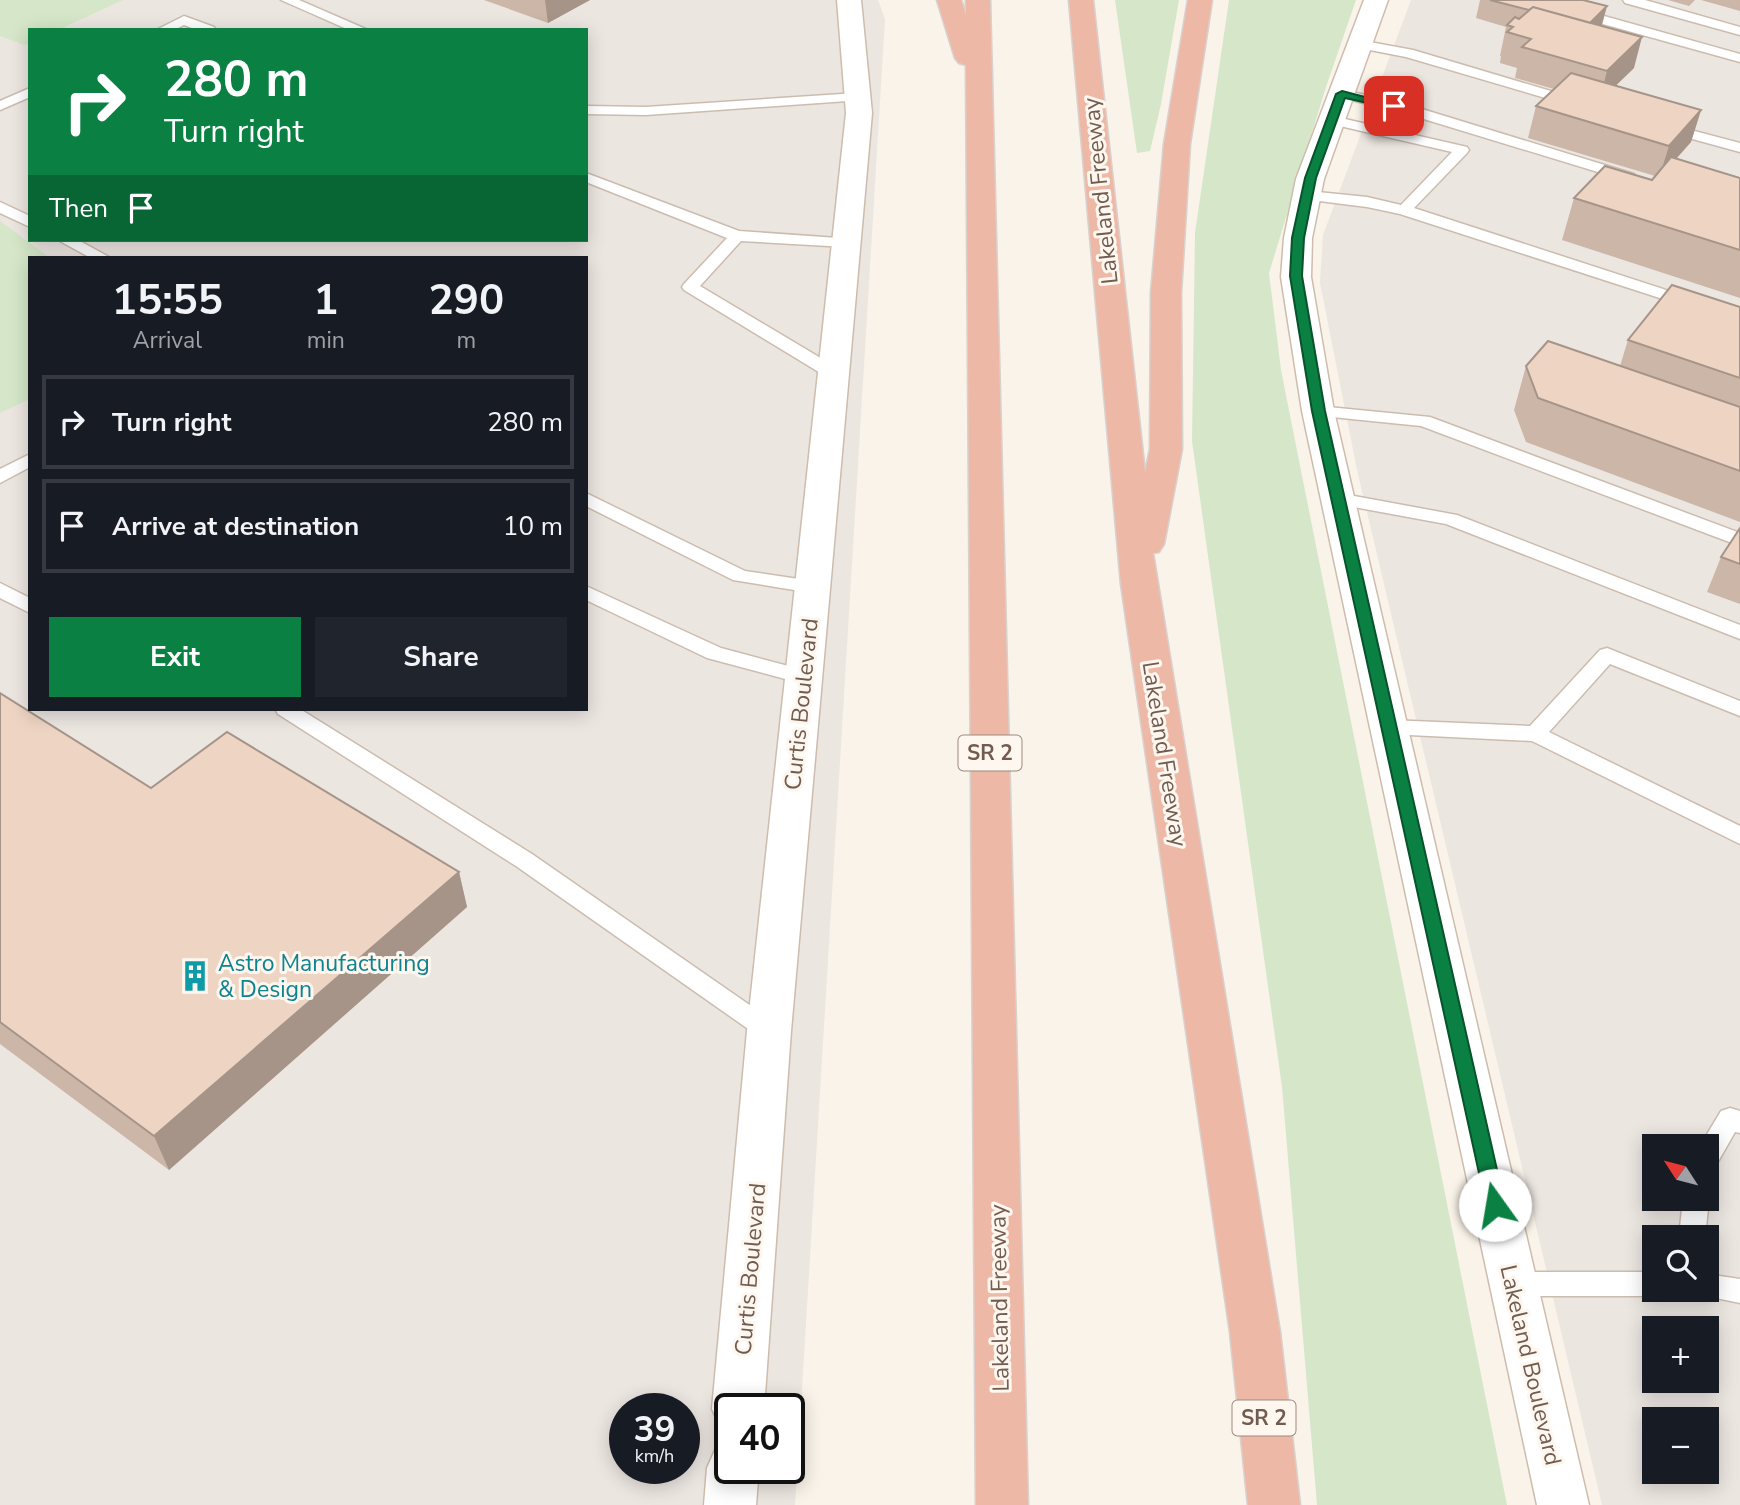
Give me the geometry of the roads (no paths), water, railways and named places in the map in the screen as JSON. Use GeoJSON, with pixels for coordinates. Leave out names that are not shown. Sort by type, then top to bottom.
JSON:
{"type":"FeatureCollection","features":[{"type":"Feature","properties":{"kind":"highway"},"geometry":{"type":"LineString","coordinates":[[949,0],[979,93]]}},
{"type":"Feature","properties":{"kind":"highway","name":"Lakeland Freeway"},"geometry":{"type":"LineString","coordinates":[[978,0],[1002,1505]]}},
{"type":"Feature","properties":{"kind":"highway","name":"Lakeland Freeway"},"geometry":{"type":"LineString","coordinates":[[1081,0],[1139,584],[1255,1332],[1274,1505]]}},
{"type":"Feature","properties":{"kind":"highway"},"geometry":{"type":"LineString","coordinates":[[1139,584],[1166,449],[1166,293],[1177,144],[1200,0]]}},
{"type":"Feature","properties":{"kind":"street","name":"Curtis Boulevard"},"geometry":{"type":"LineString","coordinates":[[739,1393],[769,1031],[859,113],[849,0]]}},
{"type":"Feature","properties":{"kind":"street","name":"Lakeland Boulevard"},"geometry":{"type":"LineString","coordinates":[[1376,0],[1310,178],[1298,238],[1296,276],[1318,411],[1563,1505]]}},
{"type":"Feature","properties":{"kind":"street"},"geometry":{"type":"LineString","coordinates":[[730,1505],[732,1484]]}},
{"type":"Feature","properties":{"kind":"lane"},"geometry":{"type":"LineString","coordinates":[[288,0],[356,28]]}},
{"type":"Feature","properties":{"kind":"lane"},"geometry":{"type":"LineString","coordinates":[[1532,0],[1740,58]]}},
{"type":"Feature","properties":{"kind":"lane"},"geometry":{"type":"LineString","coordinates":[[1630,0],[1740,31]]}},
{"type":"Feature","properties":{"kind":"lane"},"geometry":{"type":"LineString","coordinates":[[167,28],[184,20],[204,28]]}},
{"type":"Feature","properties":{"kind":"lane"},"geometry":{"type":"LineString","coordinates":[[1359,44],[1408,53],[1593,107]]}},
{"type":"Feature","properties":{"kind":"lane"},"geometry":{"type":"LineString","coordinates":[[0,106],[28,93]]}},
{"type":"Feature","properties":{"kind":"lane"},"geometry":{"type":"LineString","coordinates":[[588,110],[646,111],[857,97]]}},
{"type":"Feature","properties":{"kind":"lane"},"geometry":{"type":"LineString","coordinates":[[1337,107],[1394,106],[1647,182]]}},
{"type":"Feature","properties":{"kind":"lane"},"geometry":{"type":"LineString","coordinates":[[1337,107],[1462,150],[1405,210]]}},
{"type":"Feature","properties":{"kind":"lane"},"geometry":{"type":"LineString","coordinates":[[1660,126],[1740,148]]}},
{"type":"Feature","properties":{"kind":"lane"},"geometry":{"type":"LineString","coordinates":[[588,178],[737,236],[846,242]]}},
{"type":"Feature","properties":{"kind":"lane"},"geometry":{"type":"LineString","coordinates":[[1308,196],[1405,210],[1740,319]]}},
{"type":"Feature","properties":{"kind":"lane"},"geometry":{"type":"LineString","coordinates":[[0,207],[28,221]]}},
{"type":"Feature","properties":{"kind":"lane"},"geometry":{"type":"LineString","coordinates":[[737,236],[690,287],[834,373]]}},
{"type":"Feature","properties":{"kind":"lane"},"geometry":{"type":"LineString","coordinates":[[70,242],[99,256]]}},
{"type":"Feature","properties":{"kind":"lane"},"geometry":{"type":"LineString","coordinates":[[1318,411],[1424,421],[1740,540]]}},
{"type":"Feature","properties":{"kind":"lane"},"geometry":{"type":"LineString","coordinates":[[0,477],[28,460]]}},
{"type":"Feature","properties":{"kind":"lane"},"geometry":{"type":"LineString","coordinates":[[1338,499],[1450,519],[1740,632]]}},
{"type":"Feature","properties":{"kind":"lane"},"geometry":{"type":"LineString","coordinates":[[588,500],[740,576],[812,587]]}},
{"type":"Feature","properties":{"kind":"lane"},"geometry":{"type":"LineString","coordinates":[[588,593],[714,653],[804,677]]}},
{"type":"Feature","properties":{"kind":"lane"},"geometry":{"type":"LineString","coordinates":[[1535,734],[1607,655],[1740,709]]}},
{"type":"Feature","properties":{"kind":"lane"},"geometry":{"type":"LineString","coordinates":[[288,711],[524,860],[769,1031]]}},
{"type":"Feature","properties":{"kind":"lane"},"geometry":{"type":"LineString","coordinates":[[1389,727],[1535,734],[1740,836]]}},
{"type":"Feature","properties":{"kind":"lane"},"geometry":{"type":"LineString","coordinates":[[1719,1137],[1730,1118],[1740,1123]]}},
{"type":"Feature","properties":{"kind":"lane"},"geometry":{"type":"LineString","coordinates":[[1513,1284],[1642,1284]]}},
{"type":"Feature","properties":{"kind":"lane"},"geometry":{"type":"LineString","coordinates":[[1719,1288],[1740,1291]]}},
{"type":"Feature","properties":{"kind":"place","name":"Astro Manufacturing & Design"},"geometry":{"type":"Point","coordinates":[195,976]}}]}
